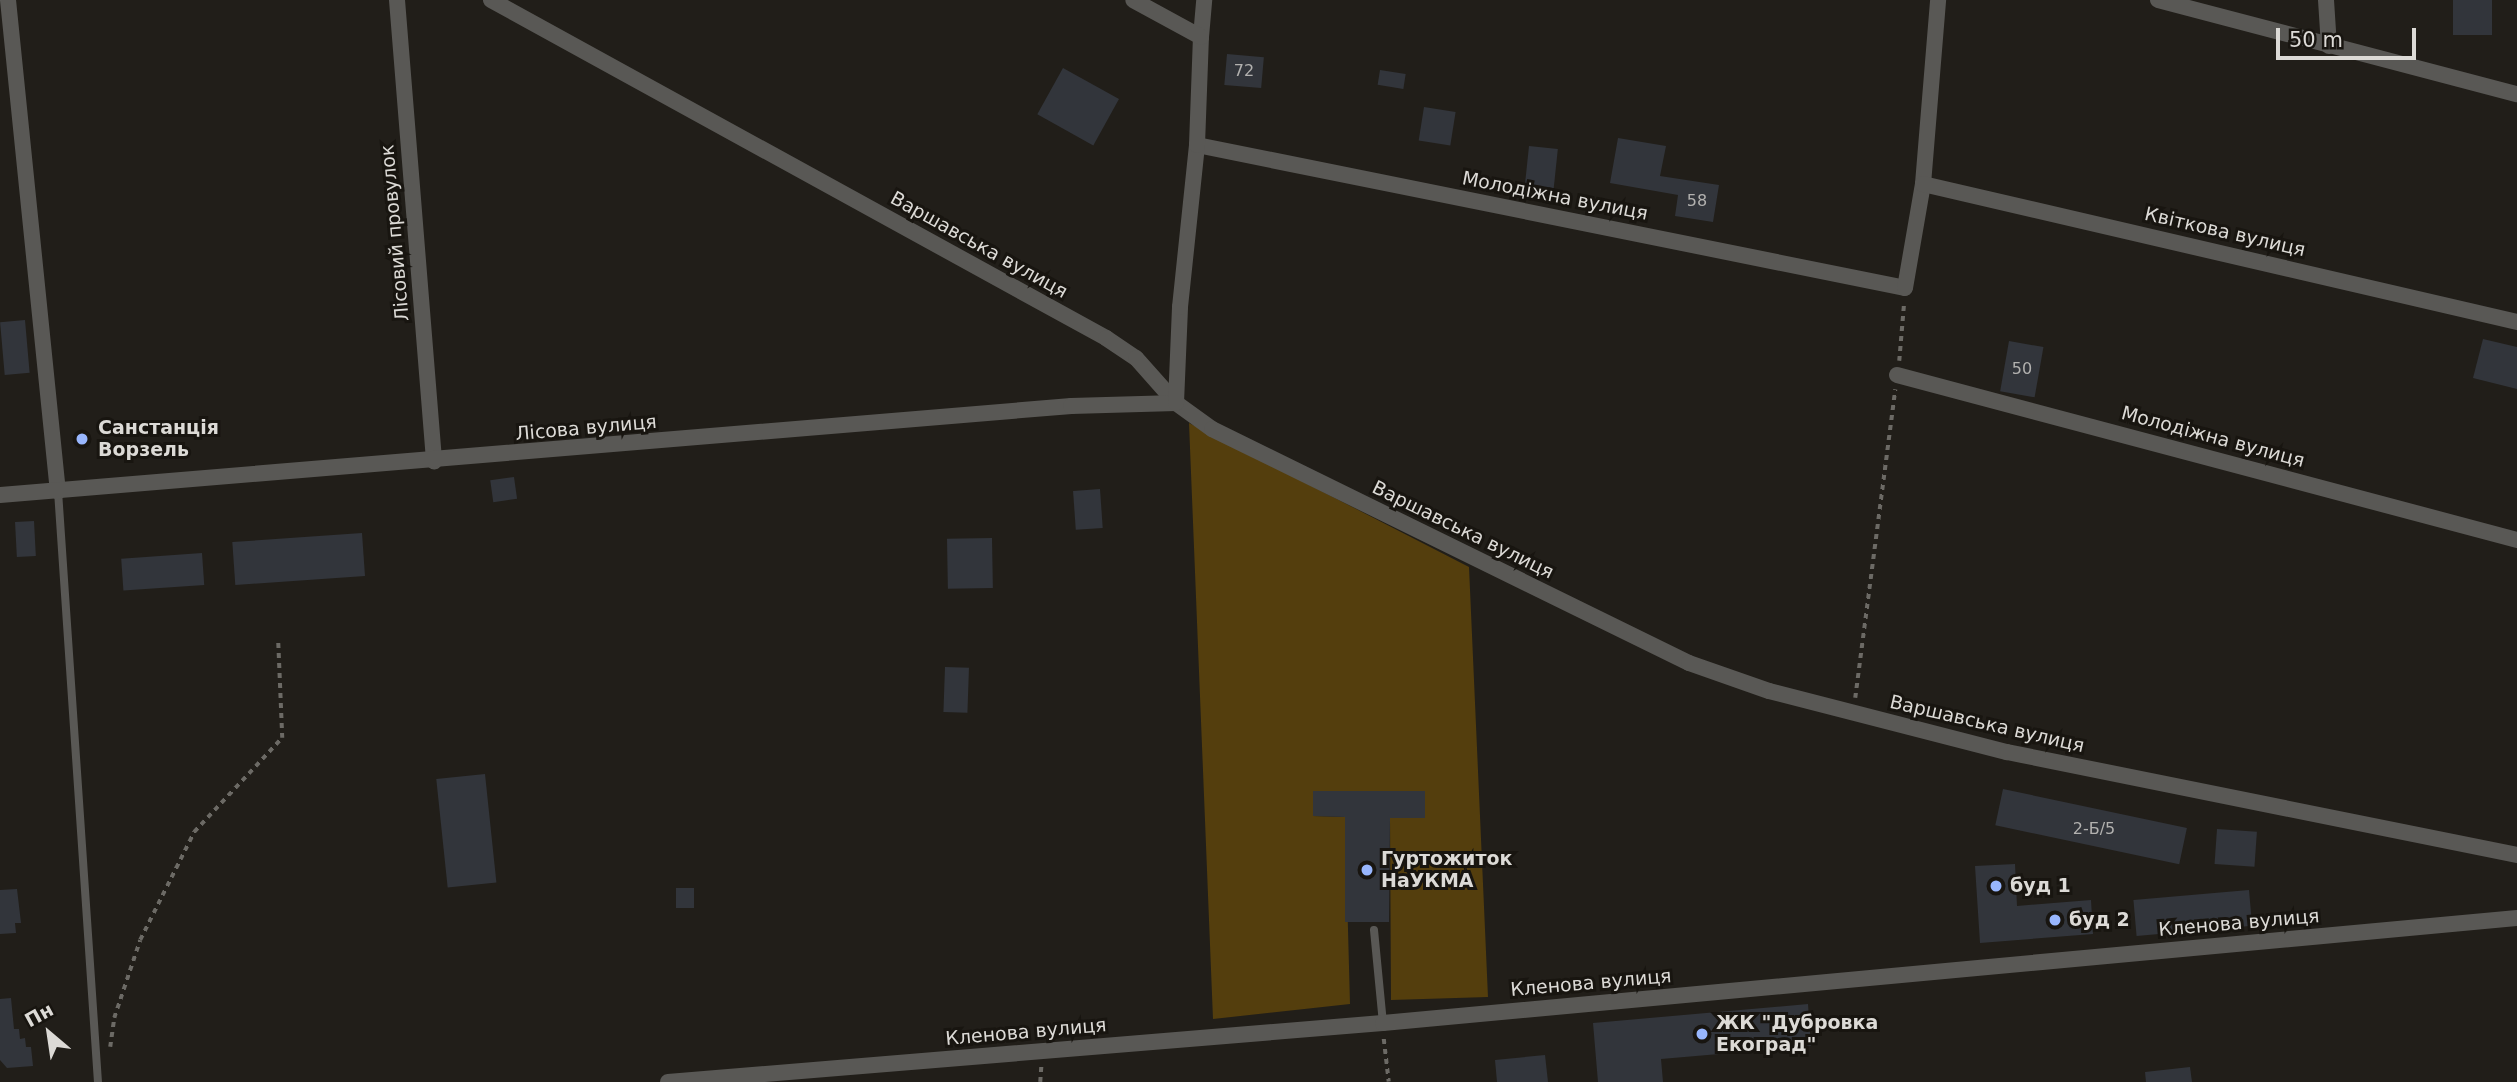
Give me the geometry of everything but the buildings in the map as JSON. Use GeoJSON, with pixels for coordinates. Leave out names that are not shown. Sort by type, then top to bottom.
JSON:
{"type":"FeatureCollection","features":[{"type":"Feature","properties":{"kind":"street"},"geometry":{"type":"LineString","coordinates":[[8,0],[58,491]]}},
{"type":"Feature","properties":{"kind":"street","name":"Лісовий провулок"},"geometry":{"type":"LineString","coordinates":[[397,0],[435,462]]}},
{"type":"Feature","properties":{"kind":"street","name":"Варшавська вулиця"},"geometry":{"type":"LineString","coordinates":[[491,0],[1106,338],[1148,368],[1176,403],[1224,436],[1667,653],[1727,678],[1852,714],[2007,752],[2517,855]]}},
{"type":"Feature","properties":{"kind":"street"},"geometry":{"type":"LineString","coordinates":[[1133,0],[1200,37]]}},
{"type":"Feature","properties":{"kind":"street"},"geometry":{"type":"LineString","coordinates":[[1176,403],[1180,307],[1197,145],[1200,37],[1204,0]]}},
{"type":"Feature","properties":{"kind":"street"},"geometry":{"type":"LineString","coordinates":[[1905,288],[1923,184],[1938,0]]}},
{"type":"Feature","properties":{"kind":"street"},"geometry":{"type":"LineString","coordinates":[[2158,0],[2517,94]]}},
{"type":"Feature","properties":{"kind":"street"},"geometry":{"type":"LineString","coordinates":[[2326,0],[2329,46]]}},
{"type":"Feature","properties":{"kind":"street","name":"Молодіжна вулиця"},"geometry":{"type":"LineString","coordinates":[[1197,145],[1905,288]]}},
{"type":"Feature","properties":{"kind":"street","name":"Квіткова вулиця"},"geometry":{"type":"LineString","coordinates":[[1923,184],[2517,322]]}},
{"type":"Feature","properties":{"kind":"street","name":"Молодіжна вулиця"},"geometry":{"type":"LineString","coordinates":[[1897,375],[2517,540]]}},
{"type":"Feature","properties":{"kind":"street","name":"Лісова вулиця"},"geometry":{"type":"LineString","coordinates":[[0,495],[435,462],[1071,406],[1176,403]]}},
{"type":"Feature","properties":{"kind":"street","name":"Кленова вулиця"},"geometry":{"type":"LineString","coordinates":[[668,1082],[1383,1023],[2517,918]]}},
{"type":"Feature","properties":{"kind":"lane"},"geometry":{"type":"LineString","coordinates":[[58,491],[98,1082]]}},
{"type":"Feature","properties":{"kind":"lane"},"geometry":{"type":"LineString","coordinates":[[1374,930],[1383,1023]]}},
{"type":"Feature","properties":{"kind":"path"},"geometry":{"type":"LineString","coordinates":[[1852,714],[1897,375],[1905,288]]}},
{"type":"Feature","properties":{"kind":"path"},"geometry":{"type":"LineString","coordinates":[[109,1056],[114,1018],[141,940],[194,832],[282,737],[278,642]]}},
{"type":"Feature","properties":{"kind":"path"},"geometry":{"type":"LineString","coordinates":[[1383,1023],[1389,1082]]}},
{"type":"Feature","properties":{"kind":"shaded area"},"geometry":{"type":"Polygon","coordinates":[[[1189,423],[1469,567],[1488,997],[1391,1000],[1390,818],[1425,818],[1425,791],[1314,791],[1313,816],[1345,817],[1350,1004],[1213,1019],[1189,423]]]}},
{"type":"Feature","properties":{"kind":"place","name":"Санстанція Ворзель"},"geometry":{"type":"Point","coordinates":[82,439]}},
{"type":"Feature","properties":{"kind":"place","name":"Гуртожиток НаУКМА"},"geometry":{"type":"Point","coordinates":[1367,870]}},
{"type":"Feature","properties":{"kind":"place","name":"буд 1"},"geometry":{"type":"Point","coordinates":[1996,886]}},
{"type":"Feature","properties":{"kind":"place","name":"буд 2"},"geometry":{"type":"Point","coordinates":[2055,920]}},
{"type":"Feature","properties":{"kind":"place","name":"ЖК \"Дубровка Екоград\""},"geometry":{"type":"Point","coordinates":[1702,1034]}}]}
